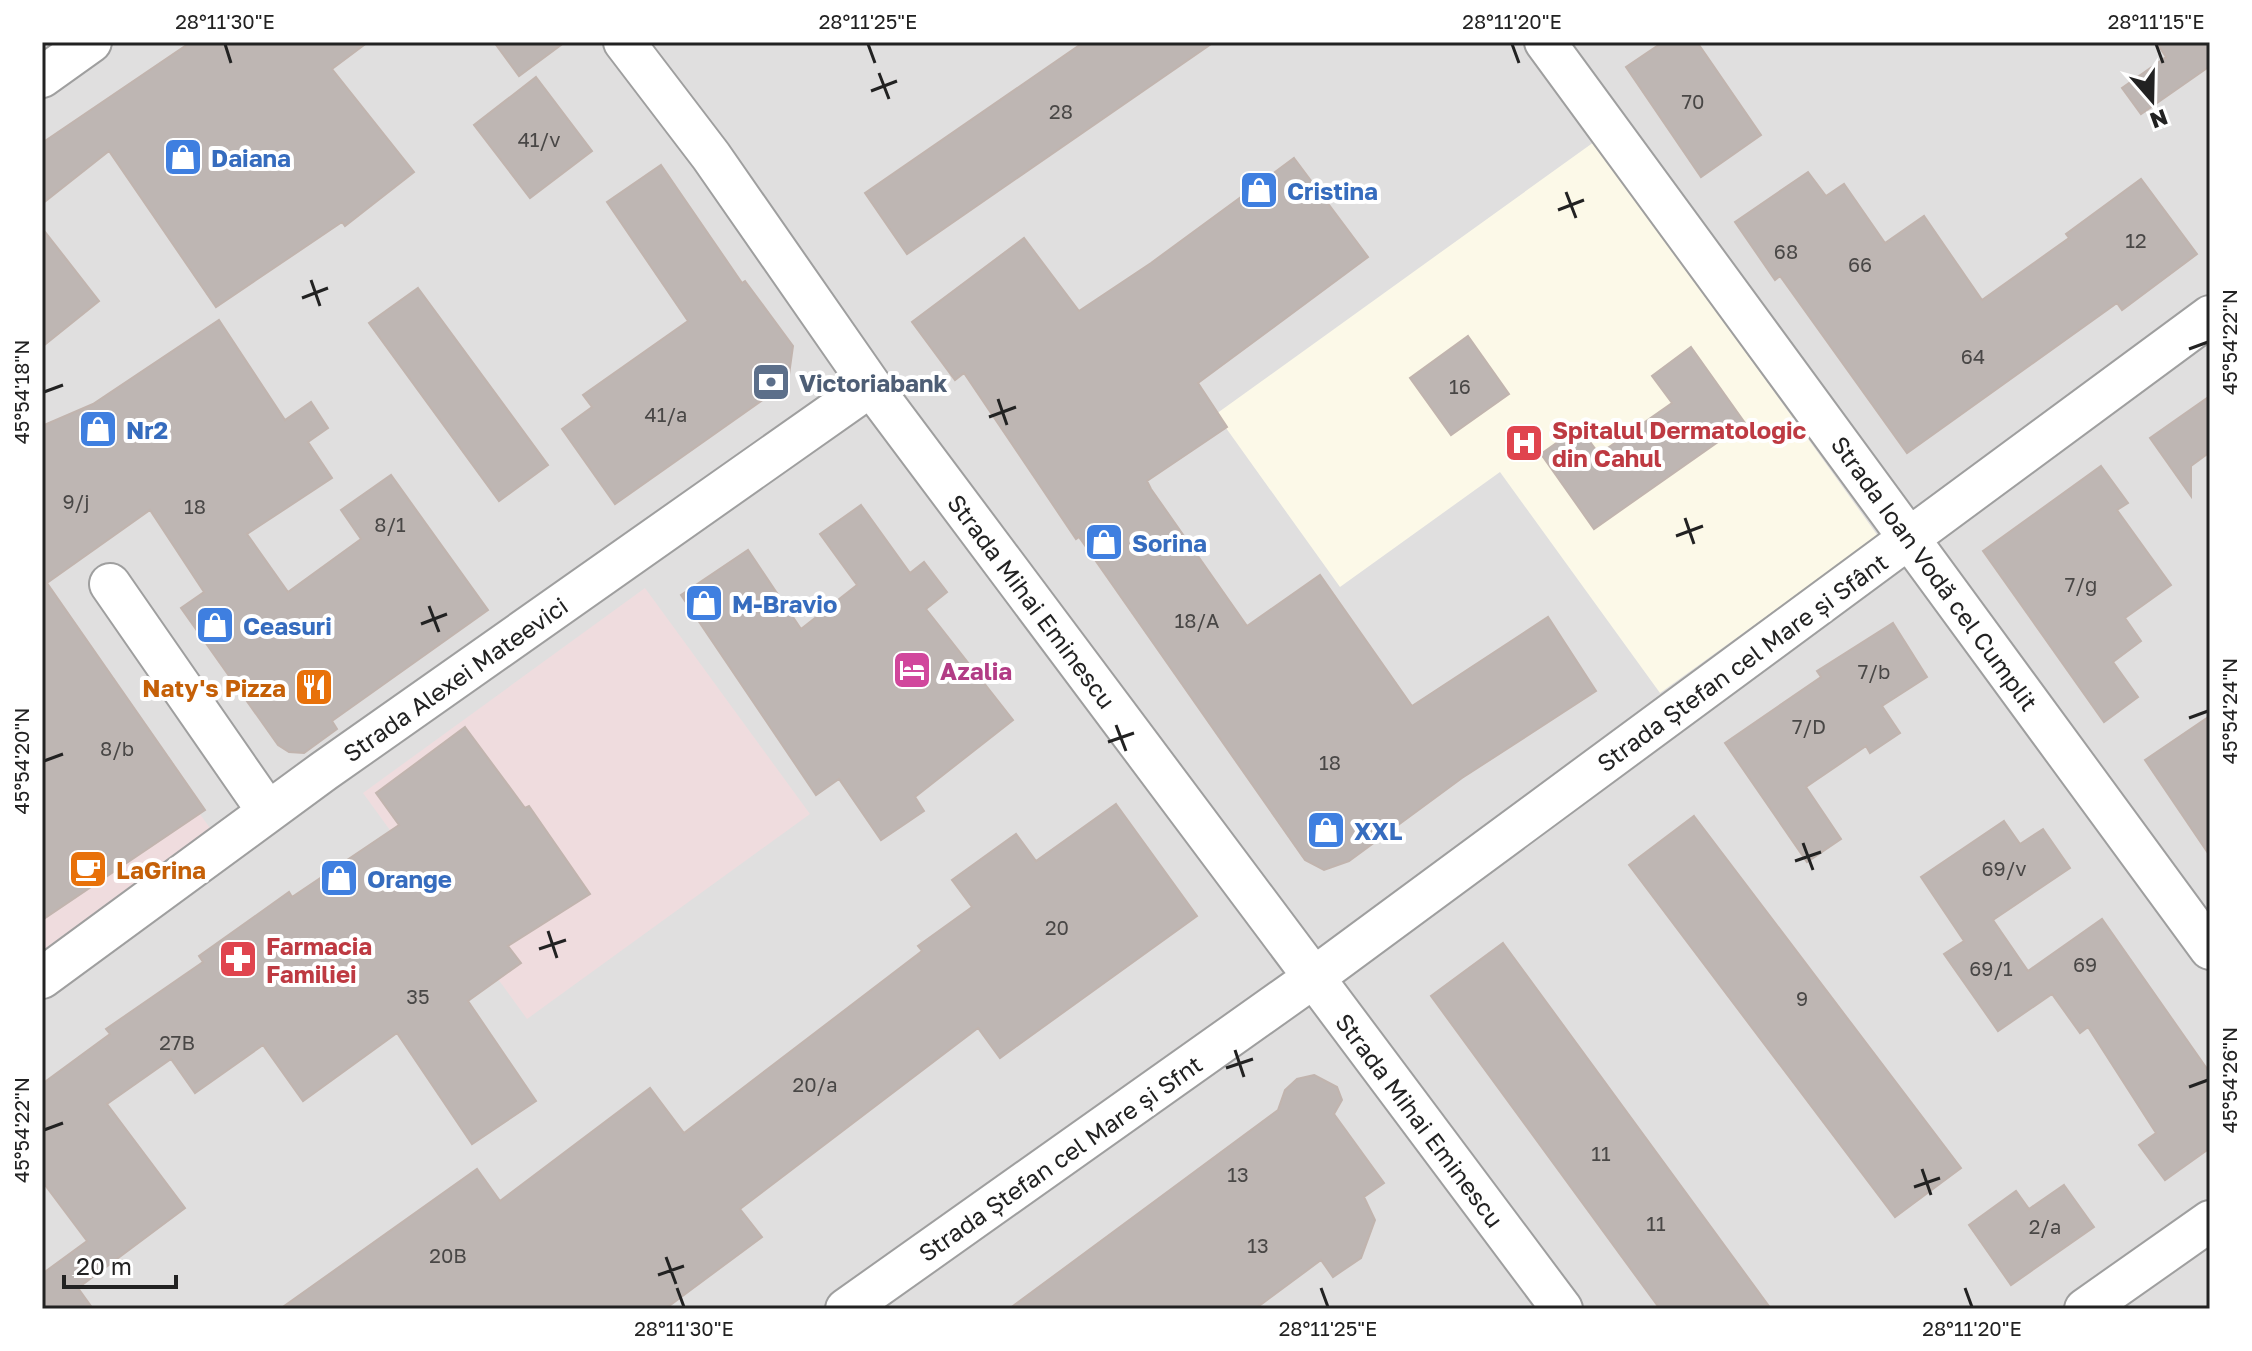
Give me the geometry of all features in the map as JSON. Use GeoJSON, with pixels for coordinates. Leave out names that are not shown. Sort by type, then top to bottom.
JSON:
{"type":"FeatureCollection","features":[{"type":"Feature","properties":{"kind":"street"},"geometry":{"type":"LineString","coordinates":[[42,77],[91,42]]}},
{"type":"Feature","properties":{"kind":"street","name":"Strada Mihai Eminescu"},"geometry":{"type":"LineString","coordinates":[[624,42],[711,156],[871,386],[1562,1309]]}},
{"type":"Feature","properties":{"kind":"street","name":"Strada Ioan Vodă cel Cumplit"},"geometry":{"type":"LineString","coordinates":[[1545,42],[2210,949]]}},
{"type":"Feature","properties":{"kind":"street","name":"Strada Ștefan cel Mare și Sfânt"},"geometry":{"type":"LineString","coordinates":[[1313,978],[2210,316]]}},
{"type":"Feature","properties":{"kind":"street","name":"Strada Alexei Mateevici"},"geometry":{"type":"LineString","coordinates":[[42,978],[268,812],[871,386]]}},
{"type":"Feature","properties":{"kind":"street"},"geometry":{"type":"LineString","coordinates":[[110,584],[268,812]]}},
{"type":"Feature","properties":{"kind":"street","name":"Strada Ștefan cel Mare și Sfnt"},"geometry":{"type":"LineString","coordinates":[[846,1309],[1313,978]]}},
{"type":"Feature","properties":{"kind":"street"},"geometry":{"type":"LineString","coordinates":[[2085,1309],[2206,1224]]}},
{"type":"Feature","properties":{"kind":"shaded area"},"geometry":{"type":"Polygon","coordinates":[[[42,42],[2210,42],[2210,1309],[42,1309],[42,42]]]}},
{"type":"Feature","properties":{"kind":"shaded area","name":"Spitalul Dermatologic din Cahul"},"geometry":{"type":"Polygon","coordinates":[[[1594,142],[1878,536],[1660,693],[1500,472],[1340,587],[1216,414],[1594,142]]]}},
{"type":"Feature","properties":{"kind":"shaded area"},"geometry":{"type":"Polygon","coordinates":[[[645,588],[810,814],[527,1019],[363,793],[645,588]]]}},
{"type":"Feature","properties":{"kind":"shaded area"},"geometry":{"type":"Polygon","coordinates":[[[42,599],[213,832],[42,957],[42,599]]]}},
{"type":"Feature","properties":{"kind":"building"},"geometry":{"type":"Polygon","coordinates":[[[191,42],[368,42],[332,69],[414,172],[345,226],[342,222],[216,307],[109,151],[42,204],[42,143],[191,42]]]}},
{"type":"Feature","properties":{"kind":"building"},"geometry":{"type":"Polygon","coordinates":[[[494,42],[565,42],[519,76],[494,42]]]}},
{"type":"Feature","properties":{"kind":"building"},"geometry":{"type":"Polygon","coordinates":[[[1084,42],[1214,42],[907,254],[865,193],[1084,42]]]}},
{"type":"Feature","properties":{"kind":"building"},"geometry":{"type":"Polygon","coordinates":[[[1663,42],[1697,42],[1761,135],[1701,177],[1626,67],[1663,42]]]}},
{"type":"Feature","properties":{"kind":"building"},"geometry":{"type":"Polygon","coordinates":[[[2156,42],[2210,42],[2210,66],[2141,114],[2122,88],[2166,57],[2156,42]]]}},
{"type":"Feature","properties":{"kind":"building"},"geometry":{"type":"Polygon","coordinates":[[[536,77],[592,151],[530,198],[474,125],[536,77]]]}},
{"type":"Feature","properties":{"kind":"building"},"geometry":{"type":"Polygon","coordinates":[[[1294,158],[1368,257],[1198,383],[1227,427],[1147,481],[1151,489],[1247,626],[1320,575],[1412,706],[1548,617],[1596,691],[1462,778],[1349,861],[1324,870],[1305,860],[1079,537],[1076,539],[964,373],[955,380],[912,322],[1024,238],[1079,311],[1151,263],[1294,158]]]}},
{"type":"Feature","properties":{"kind":"building"},"geometry":{"type":"Polygon","coordinates":[[[661,165],[742,283],[745,281],[793,346],[788,382],[615,504],[562,429],[592,407],[583,395],[688,321],[607,202],[661,165]]]}},
{"type":"Feature","properties":{"kind":"building"},"geometry":{"type":"Polygon","coordinates":[[[1808,172],[1826,196],[1844,184],[1885,243],[1924,216],[1982,300],[2069,238],[2066,234],[2141,179],[2197,254],[2122,310],[2117,303],[1907,453],[1780,276],[1775,280],[1735,222],[1808,172]]]}},
{"type":"Feature","properties":{"kind":"building"},"geometry":{"type":"Polygon","coordinates":[[[42,228],[99,301],[42,347],[42,228]]]}},
{"type":"Feature","properties":{"kind":"building"},"geometry":{"type":"Polygon","coordinates":[[[418,288],[548,465],[499,501],[369,323],[418,288]]]}},
{"type":"Feature","properties":{"kind":"building"},"geometry":{"type":"Polygon","coordinates":[[[219,320],[285,420],[311,402],[328,428],[308,442],[332,478],[247,534],[288,592],[361,539],[341,510],[391,475],[488,610],[332,721],[337,729],[304,753],[289,752],[278,745],[181,608],[204,592],[150,510],[47,583],[205,810],[42,920],[42,426],[93,404],[219,320]]]}},
{"type":"Feature","properties":{"kind":"building"},"geometry":{"type":"Polygon","coordinates":[[[1468,336],[1509,394],[1451,435],[1410,378],[1468,336]]]}},
{"type":"Feature","properties":{"kind":"building"},"geometry":{"type":"Polygon","coordinates":[[[1691,347],[1745,423],[1594,529],[1541,454],[1579,427],[1599,454],[1672,403],[1652,376],[1691,347]]]}},
{"type":"Feature","properties":{"kind":"building"},"geometry":{"type":"Polygon","coordinates":[[[2210,396],[2210,452],[2191,466],[2191,496],[2150,438],[2210,396]]]}},
{"type":"Feature","properties":{"kind":"building"},"geometry":{"type":"Polygon","coordinates":[[[2101,466],[2128,503],[2117,510],[2171,585],[2125,618],[2141,641],[2113,662],[2138,697],[2104,722],[1983,551],[2101,466]]]}},
{"type":"Feature","properties":{"kind":"building"},"geometry":{"type":"Polygon","coordinates":[[[861,505],[910,573],[924,562],[947,592],[926,609],[1013,720],[915,797],[924,811],[881,840],[839,779],[816,795],[681,595],[748,550],[801,629],[857,585],[820,534],[861,505]]]}},
{"type":"Feature","properties":{"kind":"building"},"geometry":{"type":"Polygon","coordinates":[[[1893,623],[1927,677],[1882,706],[1900,733],[1870,753],[1866,746],[1806,787],[1841,839],[1807,862],[1725,743],[1821,677],[1817,671],[1893,623]]]}},
{"type":"Feature","properties":{"kind":"building"},"geometry":{"type":"Polygon","coordinates":[[[2210,716],[2210,856],[2145,760],[2210,716]]]}},
{"type":"Feature","properties":{"kind":"building"},"geometry":{"type":"Polygon","coordinates":[[[465,727],[525,808],[529,806],[590,894],[508,946],[521,963],[468,1001],[536,1101],[472,1144],[397,1033],[303,1101],[263,1045],[195,1093],[171,1059],[107,1104],[185,1208],[78,1288],[93,1309],[42,1309],[42,1274],[87,1241],[42,1181],[42,1084],[110,1034],[106,1029],[203,962],[199,956],[289,892],[292,897],[399,825],[376,793],[465,727]]]}},
{"type":"Feature","properties":{"kind":"building"},"geometry":{"type":"Polygon","coordinates":[[[1116,804],[1197,916],[1000,1058],[978,1028],[740,1209],[762,1237],[665,1309],[280,1309],[477,1169],[500,1201],[650,1088],[684,1133],[922,951],[918,946],[972,907],[952,880],[1016,834],[1036,861],[1116,804]]]}},
{"type":"Feature","properties":{"kind":"building"},"geometry":{"type":"Polygon","coordinates":[[[1694,816],[1961,1168],[1895,1217],[1629,865],[1694,816]]]}},
{"type":"Feature","properties":{"kind":"building"},"geometry":{"type":"Polygon","coordinates":[[[2004,821],[2020,844],[2043,829],[2070,868],[1993,920],[2028,971],[2102,919],[2210,1073],[2210,1148],[2165,1180],[2139,1145],[2156,1133],[2088,1027],[2080,1033],[2052,994],[1998,1031],[1944,954],[1964,941],[1921,877],[2004,821]]]}},
{"type":"Feature","properties":{"kind":"building"},"geometry":{"type":"Polygon","coordinates":[[[1503,943],[1771,1309],[1660,1309],[1431,996],[1503,943]]]}},
{"type":"Feature","properties":{"kind":"building"},"geometry":{"type":"Polygon","coordinates":[[[1314,1075],[1337,1087],[1342,1100],[1334,1114],[1384,1183],[1364,1197],[1375,1220],[1361,1258],[1333,1277],[1321,1260],[1255,1309],[1009,1309],[1278,1110],[1285,1090],[1297,1079],[1314,1075]]]}},
{"type":"Feature","properties":{"kind":"building"},"geometry":{"type":"Polygon","coordinates":[[[2064,1185],[2094,1227],[2011,1285],[1969,1225],[2016,1191],[2029,1209],[2064,1185]]]}},
{"type":"Feature","properties":{"kind":"place","name":"Daiana"},"geometry":{"type":"Point","coordinates":[183,157]}},
{"type":"Feature","properties":{"kind":"place","name":"Cristina"},"geometry":{"type":"Point","coordinates":[1259,190]}},
{"type":"Feature","properties":{"kind":"place","name":"Victoriabank"},"geometry":{"type":"Point","coordinates":[771,382]}},
{"type":"Feature","properties":{"kind":"place","name":"Nr2"},"geometry":{"type":"Point","coordinates":[98,429]}},
{"type":"Feature","properties":{"kind":"place","name":"Spitalul Dermatologic din Cahul"},"geometry":{"type":"Point","coordinates":[1524,443]}},
{"type":"Feature","properties":{"kind":"place","name":"Sorina"},"geometry":{"type":"Point","coordinates":[1104,542]}},
{"type":"Feature","properties":{"kind":"place","name":"M-Bravio"},"geometry":{"type":"Point","coordinates":[704,603]}},
{"type":"Feature","properties":{"kind":"place","name":"Ceasuri"},"geometry":{"type":"Point","coordinates":[215,625]}},
{"type":"Feature","properties":{"kind":"place","name":"Azalia"},"geometry":{"type":"Point","coordinates":[912,670]}},
{"type":"Feature","properties":{"kind":"place","name":"Naty's Pizza"},"geometry":{"type":"Point","coordinates":[314,687]}},
{"type":"Feature","properties":{"kind":"place","name":"XXL"},"geometry":{"type":"Point","coordinates":[1326,830]}},
{"type":"Feature","properties":{"kind":"place","name":"LaGrina"},"geometry":{"type":"Point","coordinates":[88,869]}},
{"type":"Feature","properties":{"kind":"place","name":"Orange"},"geometry":{"type":"Point","coordinates":[339,878]}},
{"type":"Feature","properties":{"kind":"place","name":"Farmacia Familiei"},"geometry":{"type":"Point","coordinates":[238,959]}}]}
